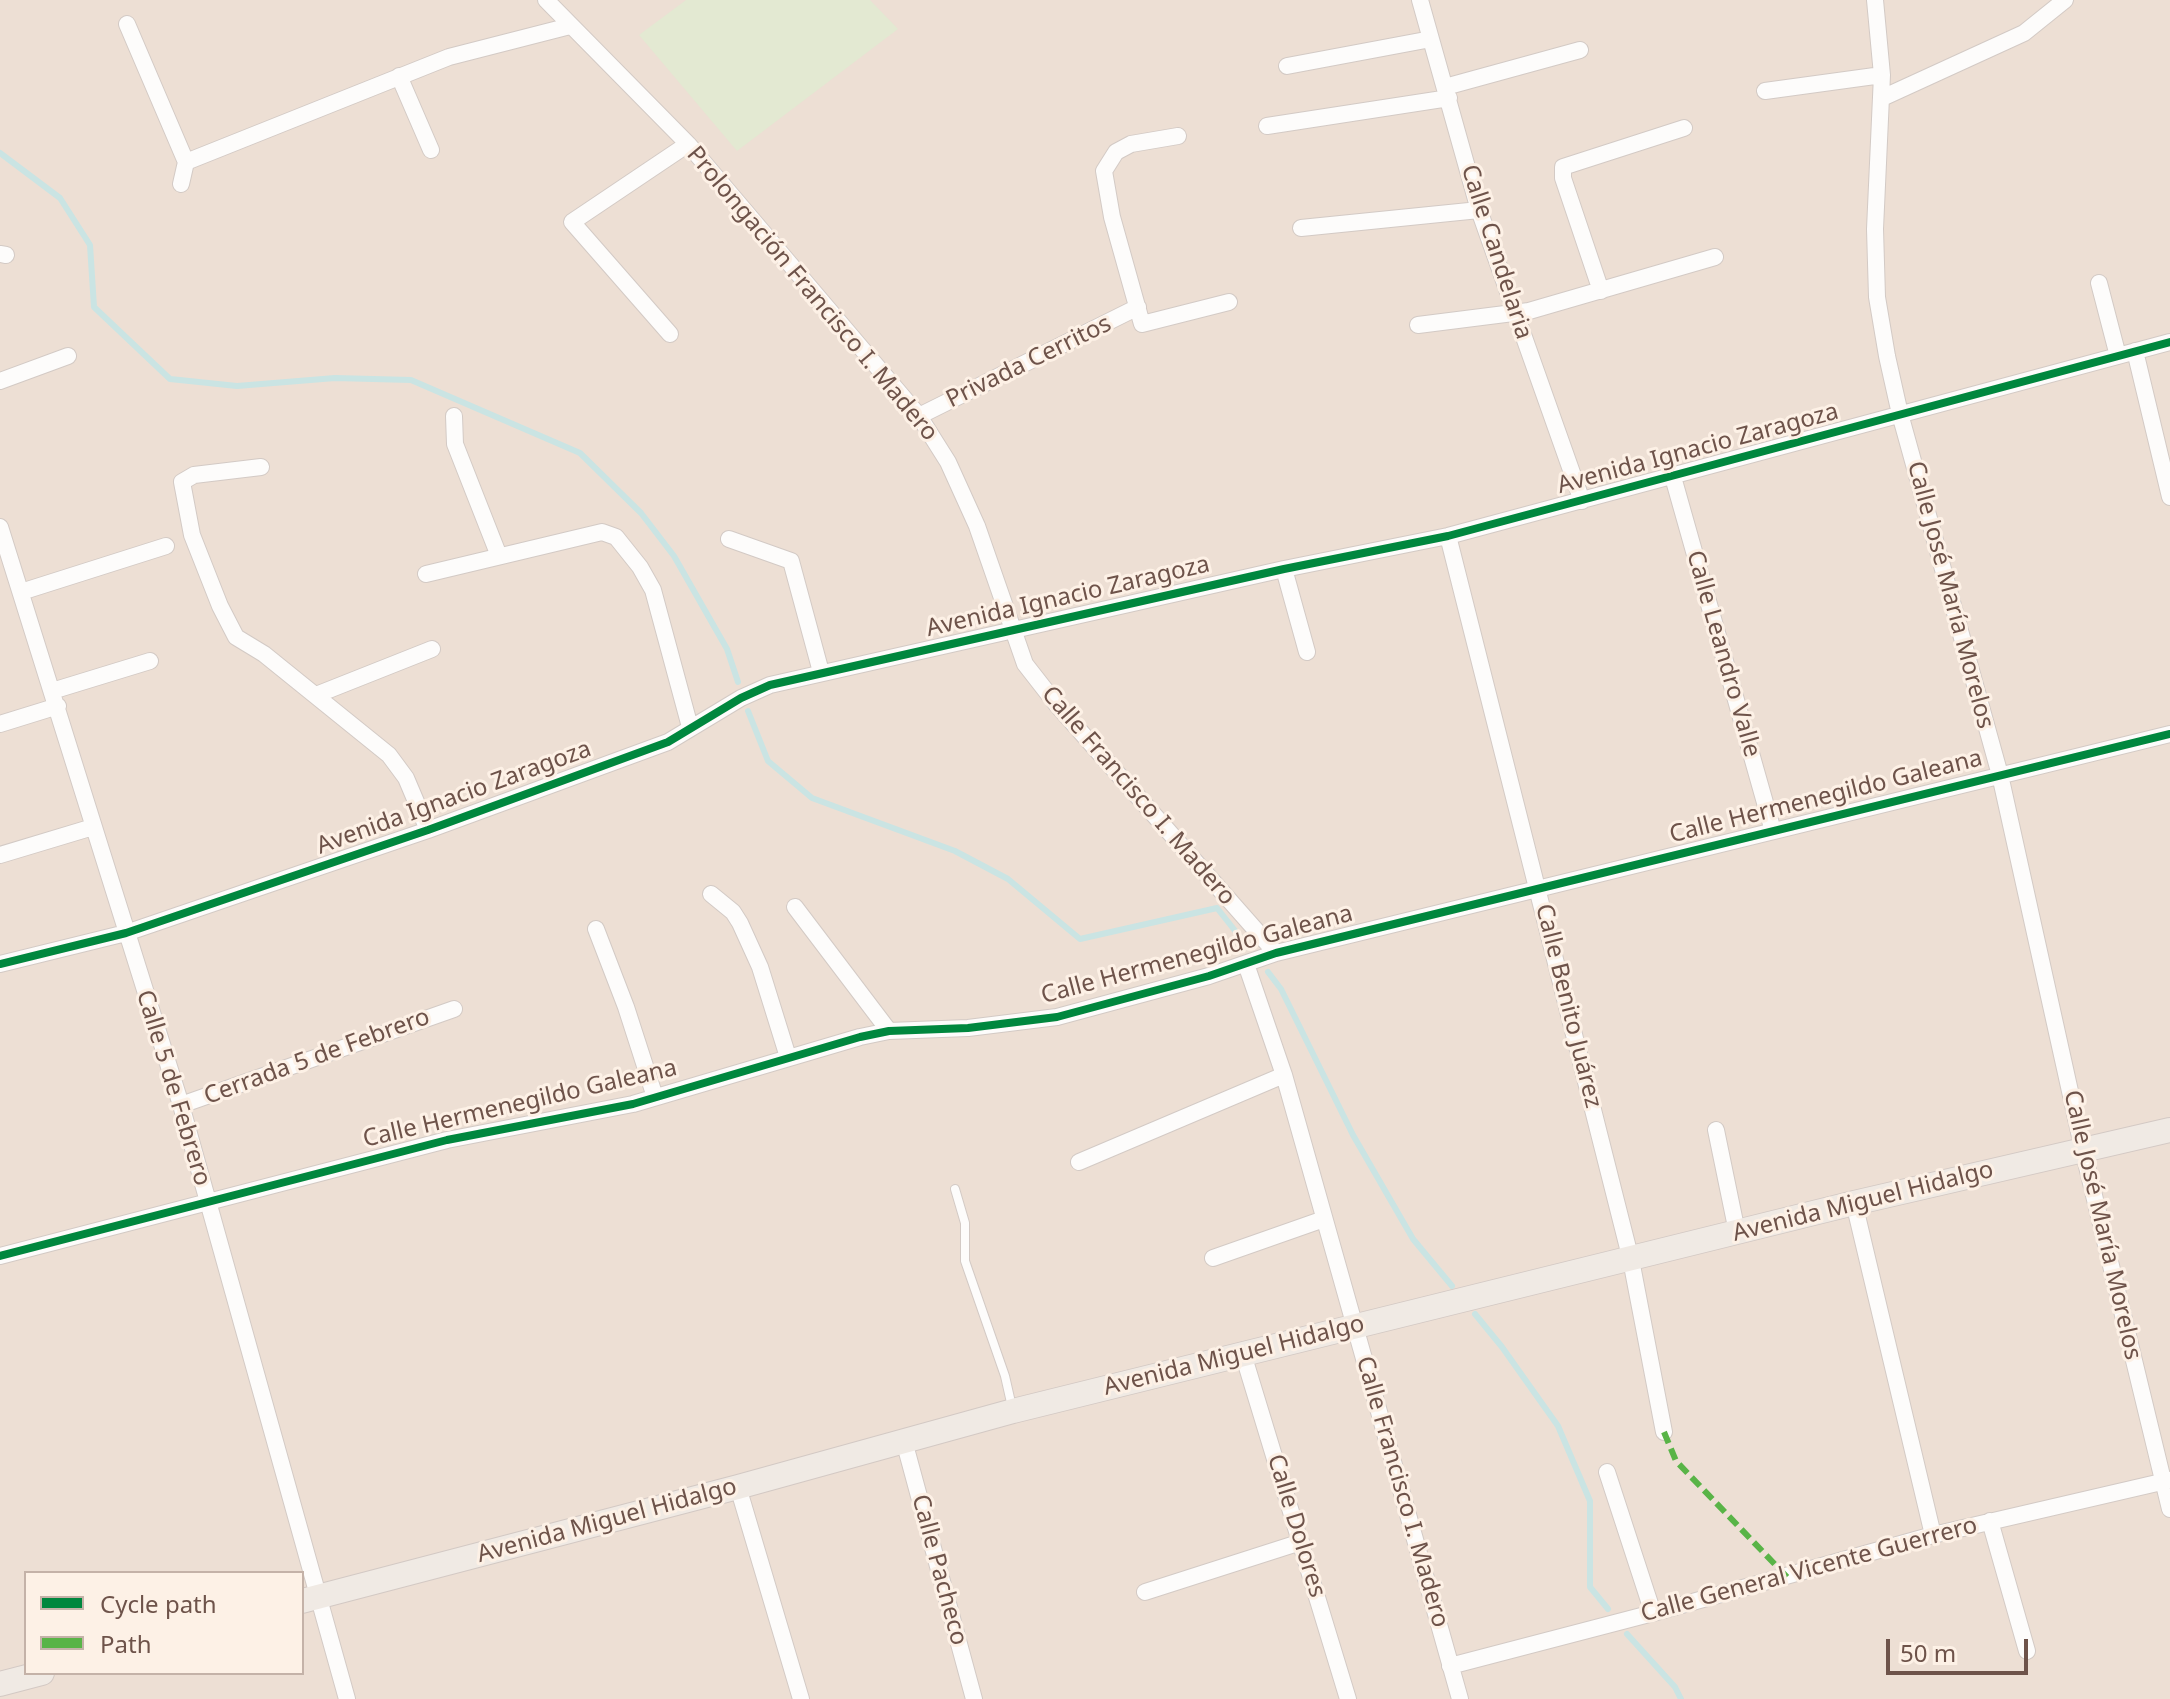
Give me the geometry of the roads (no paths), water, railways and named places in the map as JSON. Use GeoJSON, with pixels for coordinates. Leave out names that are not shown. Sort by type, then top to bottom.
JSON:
{"type":"FeatureCollection","features":[{"type":"Feature","properties":{"kind":"main road","name":"Avenida Miguel Hidalgo"},"geometry":{"type":"LineString","coordinates":[[311,1599],[1013,1411],[1854,1203],[2170,1130]]}},
{"type":"Feature","properties":{"kind":"main road"},"geometry":{"type":"LineString","coordinates":[[0,1684],[34,1675]]}},
{"type":"Feature","properties":{"kind":"street","name":"Prolongación Francisco I. Madero"},"geometry":{"type":"LineString","coordinates":[[546,0],[688,144],[919,416],[948,462],[977,526],[1013,631]]}},
{"type":"Feature","properties":{"kind":"street","name":"Calle Candelaria"},"geometry":{"type":"LineString","coordinates":[[1420,0],[1479,210],[1582,501]]}},
{"type":"Feature","properties":{"kind":"street","name":"Calle José María Morelos"},"geometry":{"type":"LineString","coordinates":[[1875,0],[1882,75],[1875,229],[1877,297],[1887,356],[1900,414],[2000,775],[2083,1150],[2167,1481],[2170,1509]]}},
{"type":"Feature","properties":{"kind":"street"},"geometry":{"type":"LineString","coordinates":[[1882,98],[2024,33],[2065,0]]}},
{"type":"Feature","properties":{"kind":"street"},"geometry":{"type":"LineString","coordinates":[[127,24],[186,162],[181,184]]}},
{"type":"Feature","properties":{"kind":"street"},"geometry":{"type":"LineString","coordinates":[[186,162],[449,57],[570,26]]}},
{"type":"Feature","properties":{"kind":"street"},"geometry":{"type":"LineString","coordinates":[[1287,66],[1431,39]]}},
{"type":"Feature","properties":{"kind":"street"},"geometry":{"type":"LineString","coordinates":[[1267,126],[1447,93],[1580,50]]}},
{"type":"Feature","properties":{"kind":"street"},"geometry":{"type":"LineString","coordinates":[[1765,91],[1882,75]]}},
{"type":"Feature","properties":{"kind":"street"},"geometry":{"type":"LineString","coordinates":[[399,76],[431,150]]}},
{"type":"Feature","properties":{"kind":"street"},"geometry":{"type":"LineString","coordinates":[[1601,291],[1563,178],[1563,167],[1684,128]]}},
{"type":"Feature","properties":{"kind":"street","name":"Privada Cerritos"},"geometry":{"type":"LineString","coordinates":[[1178,136],[1131,144],[1116,152],[1104,171],[1112,217],[1142,324],[1229,302]]}},
{"type":"Feature","properties":{"kind":"street"},"geometry":{"type":"LineString","coordinates":[[670,334],[572,222],[688,144]]}},
{"type":"Feature","properties":{"kind":"street"},"geometry":{"type":"LineString","coordinates":[[1301,228],[1479,210]]}},
{"type":"Feature","properties":{"kind":"street"},"geometry":{"type":"LineString","coordinates":[[1418,325],[1516,313],[1715,257]]}},
{"type":"Feature","properties":{"kind":"street"},"geometry":{"type":"LineString","coordinates":[[2099,283],[2118,356]]}},
{"type":"Feature","properties":{"kind":"street","name":"Privada Cerritos"},"geometry":{"type":"LineString","coordinates":[[919,416],[1138,307]]}},
{"type":"Feature","properties":{"kind":"street","name":"Avenida Ignacio Zaragoza"},"geometry":{"type":"LineString","coordinates":[[0,964],[126,933],[428,830],[668,742],[741,698],[770,685],[1284,569],[1448,536],[2170,342]]}},
{"type":"Feature","properties":{"kind":"street"},"geometry":{"type":"LineString","coordinates":[[2135,351],[2170,497]]}},
{"type":"Feature","properties":{"kind":"street"},"geometry":{"type":"LineString","coordinates":[[0,381],[68,356]]}},
{"type":"Feature","properties":{"kind":"street"},"geometry":{"type":"LineString","coordinates":[[454,416],[455,444],[499,556]]}},
{"type":"Feature","properties":{"kind":"street"},"geometry":{"type":"LineString","coordinates":[[261,467],[194,475],[182,482],[192,535],[220,606],[236,637],[264,654],[389,755],[406,778],[428,830]]}},
{"type":"Feature","properties":{"kind":"street","name":"Calle Leandro Valle"},"geometry":{"type":"LineString","coordinates":[[1673,477],[1773,831]]}},
{"type":"Feature","properties":{"kind":"street","name":"Calle 5 de Febrero"},"geometry":{"type":"LineString","coordinates":[[0,527],[181,1105],[304,1571]]}},
{"type":"Feature","properties":{"kind":"street"},"geometry":{"type":"LineString","coordinates":[[426,574],[602,532],[616,537],[640,567],[653,590],[690,727]]}},
{"type":"Feature","properties":{"kind":"street","name":"Calle Benito Juárez"},"geometry":{"type":"LineString","coordinates":[[1448,536],[1631,1260],[1664,1432]]}},
{"type":"Feature","properties":{"kind":"street"},"geometry":{"type":"LineString","coordinates":[[729,539],[791,561],[821,672]]}},
{"type":"Feature","properties":{"kind":"street"},"geometry":{"type":"LineString","coordinates":[[21,592],[166,546]]}},
{"type":"Feature","properties":{"kind":"street"},"geometry":{"type":"LineString","coordinates":[[1284,569],[1307,652]]}},
{"type":"Feature","properties":{"kind":"street","name":"Calle Francisco I. Madero"},"geometry":{"type":"LineString","coordinates":[[1013,631],[1025,664],[1057,705],[1276,953]]}},
{"type":"Feature","properties":{"kind":"street"},"geometry":{"type":"LineString","coordinates":[[316,695],[432,649]]}},
{"type":"Feature","properties":{"kind":"street"},"geometry":{"type":"LineString","coordinates":[[0,724],[150,661]]}},
{"type":"Feature","properties":{"kind":"street","name":"Calle Hermenegildo Galeana"},"geometry":{"type":"LineString","coordinates":[[0,1256],[447,1140],[633,1104],[788,1057],[889,1031],[968,1028],[1057,1017],[1276,953],[2170,734]]}},
{"type":"Feature","properties":{"kind":"street"},"geometry":{"type":"LineString","coordinates":[[0,855],[93,827]]}},
{"type":"Feature","properties":{"kind":"street"},"geometry":{"type":"LineString","coordinates":[[711,894],[733,912],[745,934],[760,967],[788,1057]]}},
{"type":"Feature","properties":{"kind":"street"},"geometry":{"type":"LineString","coordinates":[[795,907],[889,1031]]}},
{"type":"Feature","properties":{"kind":"street"},"geometry":{"type":"LineString","coordinates":[[596,929],[626,1007],[655,1097]]}},
{"type":"Feature","properties":{"kind":"street","name":"Calle Francisco I. Madero"},"geometry":{"type":"LineString","coordinates":[[1246,964],[1284,1075],[1460,1699]]}},
{"type":"Feature","properties":{"kind":"street","name":"Cerrada 5 de Febrero"},"geometry":{"type":"LineString","coordinates":[[181,1105],[454,1009]]}},
{"type":"Feature","properties":{"kind":"street"},"geometry":{"type":"LineString","coordinates":[[1079,1162],[1284,1075]]}},
{"type":"Feature","properties":{"kind":"street"},"geometry":{"type":"LineString","coordinates":[[1716,1130],[1737,1232]]}},
{"type":"Feature","properties":{"kind":"street"},"geometry":{"type":"LineString","coordinates":[[1854,1203],[1933,1535]]}},
{"type":"Feature","properties":{"kind":"street"},"geometry":{"type":"LineString","coordinates":[[1213,1258],[1324,1219]]}},
{"type":"Feature","properties":{"kind":"street","name":"Calle Dolores"},"geometry":{"type":"LineString","coordinates":[[1243,1354],[1348,1699]]}},
{"type":"Feature","properties":{"kind":"street","name":"Calle Pacheco"},"geometry":{"type":"LineString","coordinates":[[904,1441],[974,1699]]}},
{"type":"Feature","properties":{"kind":"street"},"geometry":{"type":"LineString","coordinates":[[1607,1472],[1653,1613]]}},
{"type":"Feature","properties":{"kind":"street","name":"Calle General Vicente Guerrero"},"geometry":{"type":"LineString","coordinates":[[1450,1666],[1933,1535],[2167,1481]]}},
{"type":"Feature","properties":{"kind":"street"},"geometry":{"type":"LineString","coordinates":[[738,1487],[801,1699]]}},
{"type":"Feature","properties":{"kind":"street"},"geometry":{"type":"LineString","coordinates":[[1990,1521],[2027,1651]]}},
{"type":"Feature","properties":{"kind":"street"},"geometry":{"type":"LineString","coordinates":[[1145,1592],[1301,1542]]}},
{"type":"Feature","properties":{"kind":"street","name":"Calle 5 de Febrero"},"geometry":{"type":"LineString","coordinates":[[304,1572],[347,1699]]}},
{"type":"Feature","properties":{"kind":"lane"},"geometry":{"type":"LineString","coordinates":[[955,1189],[965,1223],[965,1261],[1005,1376],[1013,1411]]}},
{"type":"Feature","properties":{"kind":"waterway"},"geometry":{"type":"LineString","coordinates":[[0,153],[60,198],[90,245],[94,307],[170,379],[237,386],[335,378],[411,380],[580,453],[641,513],[674,556],[727,649],[738,682]]}},
{"type":"Feature","properties":{"kind":"waterway"},"geometry":{"type":"LineString","coordinates":[[748,711],[768,761],[812,798],[955,851],[1008,879],[1080,939],[1217,908],[1248,947]]}},
{"type":"Feature","properties":{"kind":"waterway"},"geometry":{"type":"LineString","coordinates":[[1268,972],[1281,989],[1353,1135],[1413,1239],[1452,1286]]}},
{"type":"Feature","properties":{"kind":"waterway"},"geometry":{"type":"LineString","coordinates":[[1475,1314],[1558,1426],[1590,1501],[1590,1587],[1608,1609]]}},
{"type":"Feature","properties":{"kind":"waterway"},"geometry":{"type":"LineString","coordinates":[[1627,1634],[1675,1687],[1681,1699]]}}]}
